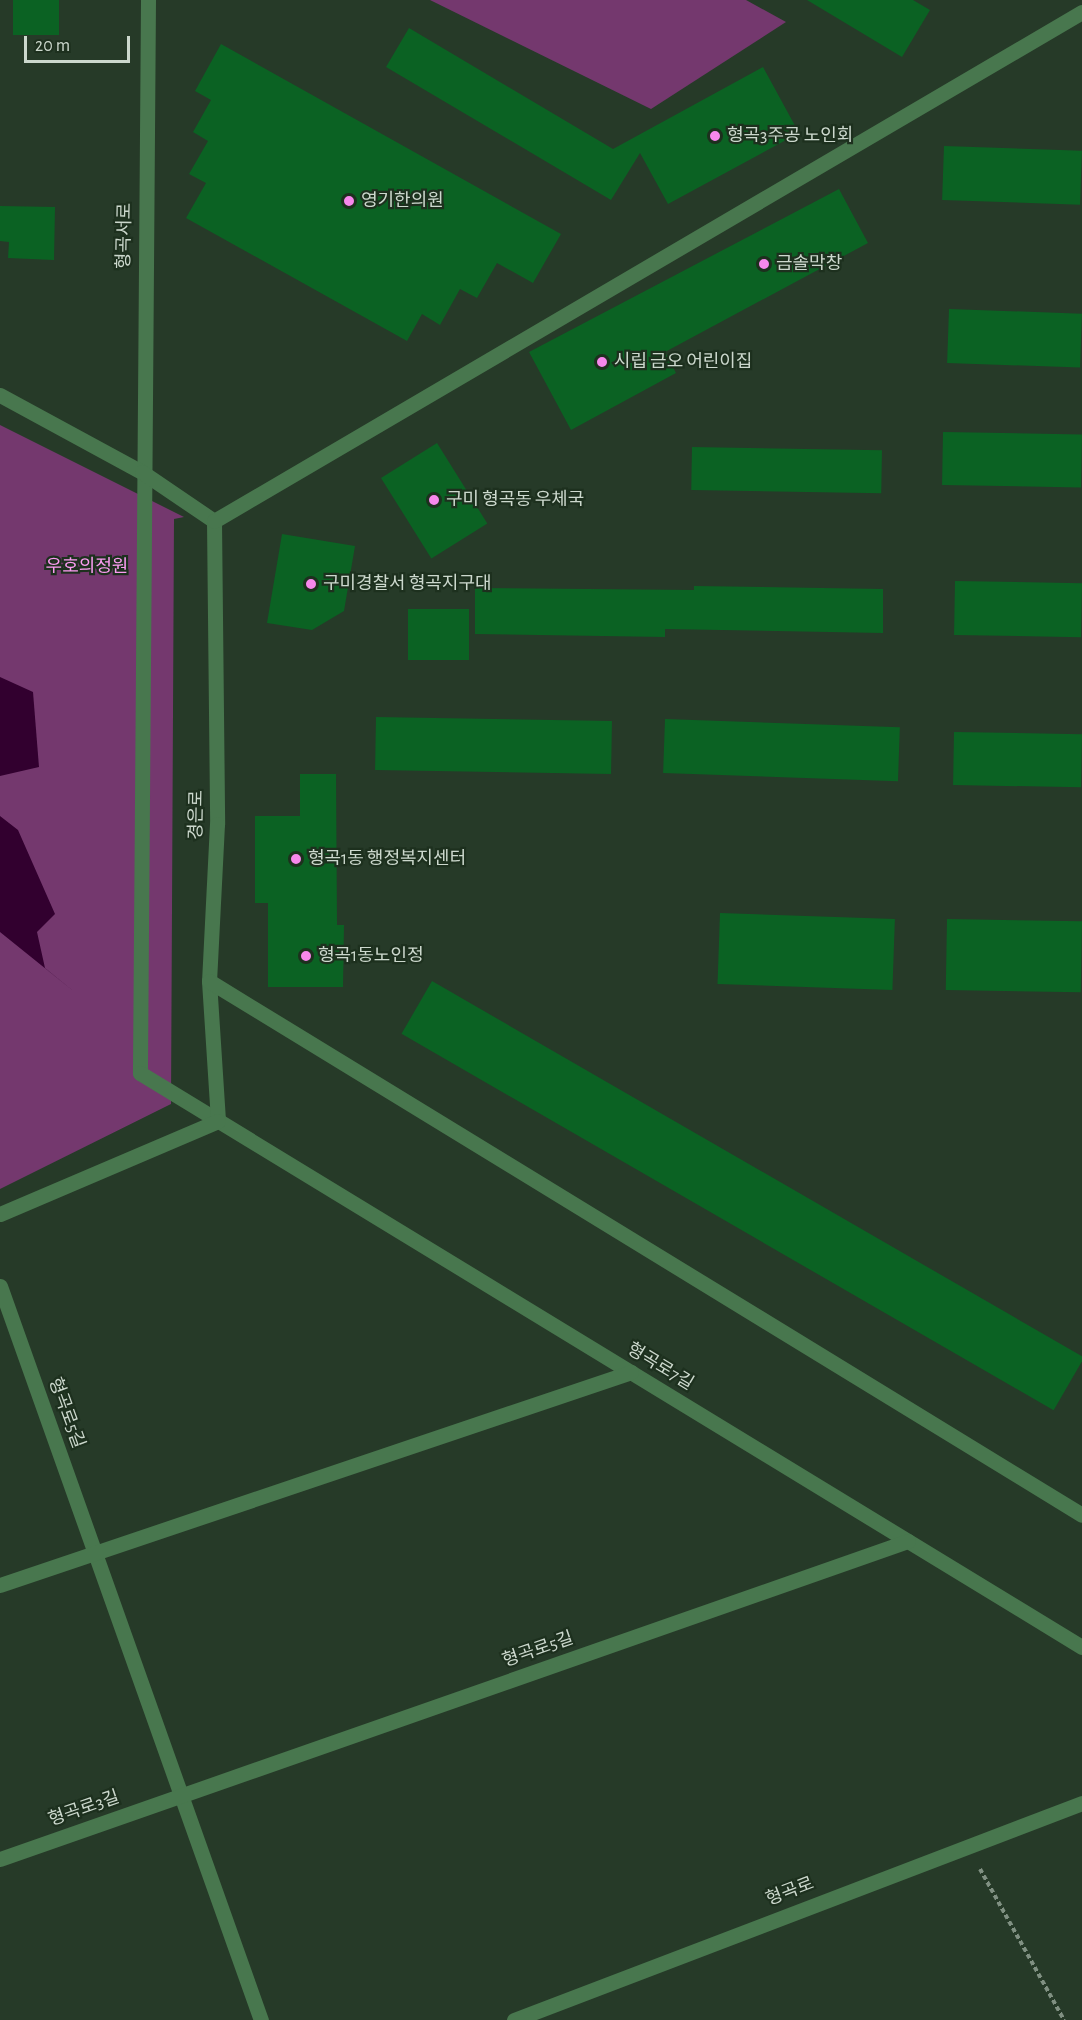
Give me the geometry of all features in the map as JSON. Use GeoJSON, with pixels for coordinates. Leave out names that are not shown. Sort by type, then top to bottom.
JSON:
{"type":"FeatureCollection","features":[{"type":"Feature","properties":{"kind":"street","name":"형곡서로"},"geometry":{"type":"LineString","coordinates":[[148,0],[142,472],[140,1073],[218,1121]]}},
{"type":"Feature","properties":{"kind":"street"},"geometry":{"type":"LineString","coordinates":[[0,395],[142,472],[214,521],[1082,12]]}},
{"type":"Feature","properties":{"kind":"street","name":"경은로"},"geometry":{"type":"LineString","coordinates":[[214,521],[217,824],[209,981],[218,1121]]}},
{"type":"Feature","properties":{"kind":"street"},"geometry":{"type":"LineString","coordinates":[[209,981],[1082,1515]]}},
{"type":"Feature","properties":{"kind":"street"},"geometry":{"type":"LineString","coordinates":[[0,1214],[218,1121]]}},
{"type":"Feature","properties":{"kind":"street","name":"형곡로7길"},"geometry":{"type":"LineString","coordinates":[[218,1121],[1082,1647]]}},
{"type":"Feature","properties":{"kind":"street","name":"형곡로5길"},"geometry":{"type":"LineString","coordinates":[[0,1286],[261,2020]]}},
{"type":"Feature","properties":{"kind":"street"},"geometry":{"type":"LineString","coordinates":[[0,1585],[631,1372]]}},
{"type":"Feature","properties":{"kind":"street","name":"형곡로5길"},"geometry":{"type":"LineString","coordinates":[[181,1796],[908,1541]]}},
{"type":"Feature","properties":{"kind":"street","name":"형곡로3길"},"geometry":{"type":"LineString","coordinates":[[0,1858],[181,1796]]}},
{"type":"Feature","properties":{"kind":"street","name":"형곡로"},"geometry":{"type":"LineString","coordinates":[[514,2020],[967,1845],[1082,1803]]}},
{"type":"Feature","properties":{"kind":"path"},"geometry":{"type":"LineString","coordinates":[[967,1845],[1064,2020]]}},
{"type":"Feature","properties":{"kind":"green space"},"geometry":{"type":"Polygon","coordinates":[[[430,0],[746,0],[786,22],[651,109],[430,0]]]}},
{"type":"Feature","properties":{"kind":"green space","name":"우호의정원"},"geometry":{"type":"Polygon","coordinates":[[[0,425],[184,517],[174,519],[171,1104],[0,1189],[0,425]]]}},
{"type":"Feature","properties":{"kind":"shaded area"},"geometry":{"type":"Polygon","coordinates":[[[0,677],[33,692],[39,767],[0,776],[0,677]]]}},
{"type":"Feature","properties":{"kind":"shaded area"},"geometry":{"type":"Polygon","coordinates":[[[0,816],[18,830],[55,914],[37,932],[45,968],[77,994],[0,932],[0,816]]]}},
{"type":"Feature","properties":{"kind":"building"},"geometry":{"type":"Polygon","coordinates":[[[13,0],[59,0],[59,35],[13,35],[13,0]]]}},
{"type":"Feature","properties":{"kind":"building"},"geometry":{"type":"Polygon","coordinates":[[[807,0],[913,0],[930,10],[902,57],[807,0]]]}},
{"type":"Feature","properties":{"kind":"building"},"geometry":{"type":"Polygon","coordinates":[[[409,28],[613,149],[763,67],[799,133],[668,204],[640,153],[611,200],[386,67],[409,28]]]}},
{"type":"Feature","properties":{"kind":"building","name":"영기한의원"},"geometry":{"type":"Polygon","coordinates":[[[221,44],[561,234],[533,283],[497,263],[477,298],[460,289],[440,325],[422,314],[407,341],[186,218],[206,183],[189,174],[208,141],[193,132],[211,100],[195,91],[221,44]]]}},
{"type":"Feature","properties":{"kind":"building"},"geometry":{"type":"Polygon","coordinates":[[[944,146],[1082,151],[1080,205],[942,200],[944,146]]]}},
{"type":"Feature","properties":{"kind":"building"},"geometry":{"type":"Polygon","coordinates":[[[839,189],[868,243],[665,352],[676,373],[571,430],[529,352],[839,189]]]}},
{"type":"Feature","properties":{"kind":"building"},"geometry":{"type":"Polygon","coordinates":[[[0,206],[55,207],[54,260],[8,258],[9,242],[0,241],[0,206]]]}},
{"type":"Feature","properties":{"kind":"building"},"geometry":{"type":"Polygon","coordinates":[[[949,309],[1082,314],[1080,368],[947,363],[949,309]]]}},
{"type":"Feature","properties":{"kind":"building"},"geometry":{"type":"Polygon","coordinates":[[[943,432],[1082,434],[1081,487],[942,485],[943,432]]]}},
{"type":"Feature","properties":{"kind":"building","name":"구미 형곡동 우체국"},"geometry":{"type":"Polygon","coordinates":[[[437,443],[487,524],[431,559],[381,478],[437,443]]]}},
{"type":"Feature","properties":{"kind":"building"},"geometry":{"type":"Polygon","coordinates":[[[692,447],[882,450],[881,493],[691,490],[692,447]]]}},
{"type":"Feature","properties":{"kind":"building","name":"구미경찰서 형곡지구대"},"geometry":{"type":"Polygon","coordinates":[[[282,534],[355,546],[344,611],[312,630],[267,623],[282,534]]]}},
{"type":"Feature","properties":{"kind":"building"},"geometry":{"type":"Polygon","coordinates":[[[955,581],[1082,583],[1081,637],[954,635],[955,581]]]}},
{"type":"Feature","properties":{"kind":"building"},"geometry":{"type":"Polygon","coordinates":[[[694,586],[883,589],[883,633],[665,629],[665,637],[475,634],[475,588],[694,590],[694,586]]]}},
{"type":"Feature","properties":{"kind":"building"},"geometry":{"type":"Polygon","coordinates":[[[408,609],[469,609],[469,660],[408,660],[408,609]]]}},
{"type":"Feature","properties":{"kind":"building"},"geometry":{"type":"Polygon","coordinates":[[[376,717],[612,721],[611,774],[375,770],[376,717]]]}},
{"type":"Feature","properties":{"kind":"building"},"geometry":{"type":"Polygon","coordinates":[[[665,719],[900,727],[898,781],[663,773],[665,719]]]}},
{"type":"Feature","properties":{"kind":"building"},"geometry":{"type":"Polygon","coordinates":[[[954,732],[1082,734],[1081,787],[953,785],[954,732]]]}},
{"type":"Feature","properties":{"kind":"building"},"geometry":{"type":"Polygon","coordinates":[[[300,774],[336,774],[337,925],[344,925],[343,987],[268,987],[268,903],[255,903],[255,816],[300,816],[300,774]]]}},
{"type":"Feature","properties":{"kind":"building"},"geometry":{"type":"Polygon","coordinates":[[[720,913],[895,919],[892,990],[718,984],[720,913]]]}},
{"type":"Feature","properties":{"kind":"building"},"geometry":{"type":"Polygon","coordinates":[[[947,919],[1082,921],[1081,992],[946,990],[947,919]]]}},
{"type":"Feature","properties":{"kind":"building"},"geometry":{"type":"Polygon","coordinates":[[[432,981],[1082,1356],[1082,1361],[1054,1410],[402,1034],[432,981]]]}},
{"type":"Feature","properties":{"kind":"place","name":"형곡3주공 노인회"},"geometry":{"type":"Point","coordinates":[715,136]}},
{"type":"Feature","properties":{"kind":"place","name":"영기한의원"},"geometry":{"type":"Point","coordinates":[349,201]}},
{"type":"Feature","properties":{"kind":"place","name":"금솔막창"},"geometry":{"type":"Point","coordinates":[764,264]}},
{"type":"Feature","properties":{"kind":"place","name":"시립 금오 어린이집"},"geometry":{"type":"Point","coordinates":[602,362]}},
{"type":"Feature","properties":{"kind":"place","name":"구미 형곡동 우체국"},"geometry":{"type":"Point","coordinates":[434,500]}},
{"type":"Feature","properties":{"kind":"place","name":"구미경찰서 형곡지구대"},"geometry":{"type":"Point","coordinates":[311,584]}},
{"type":"Feature","properties":{"kind":"place","name":"형곡1동 행정복지센터"},"geometry":{"type":"Point","coordinates":[296,859]}},
{"type":"Feature","properties":{"kind":"place","name":"형곡1동노인정"},"geometry":{"type":"Point","coordinates":[306,956]}}]}
